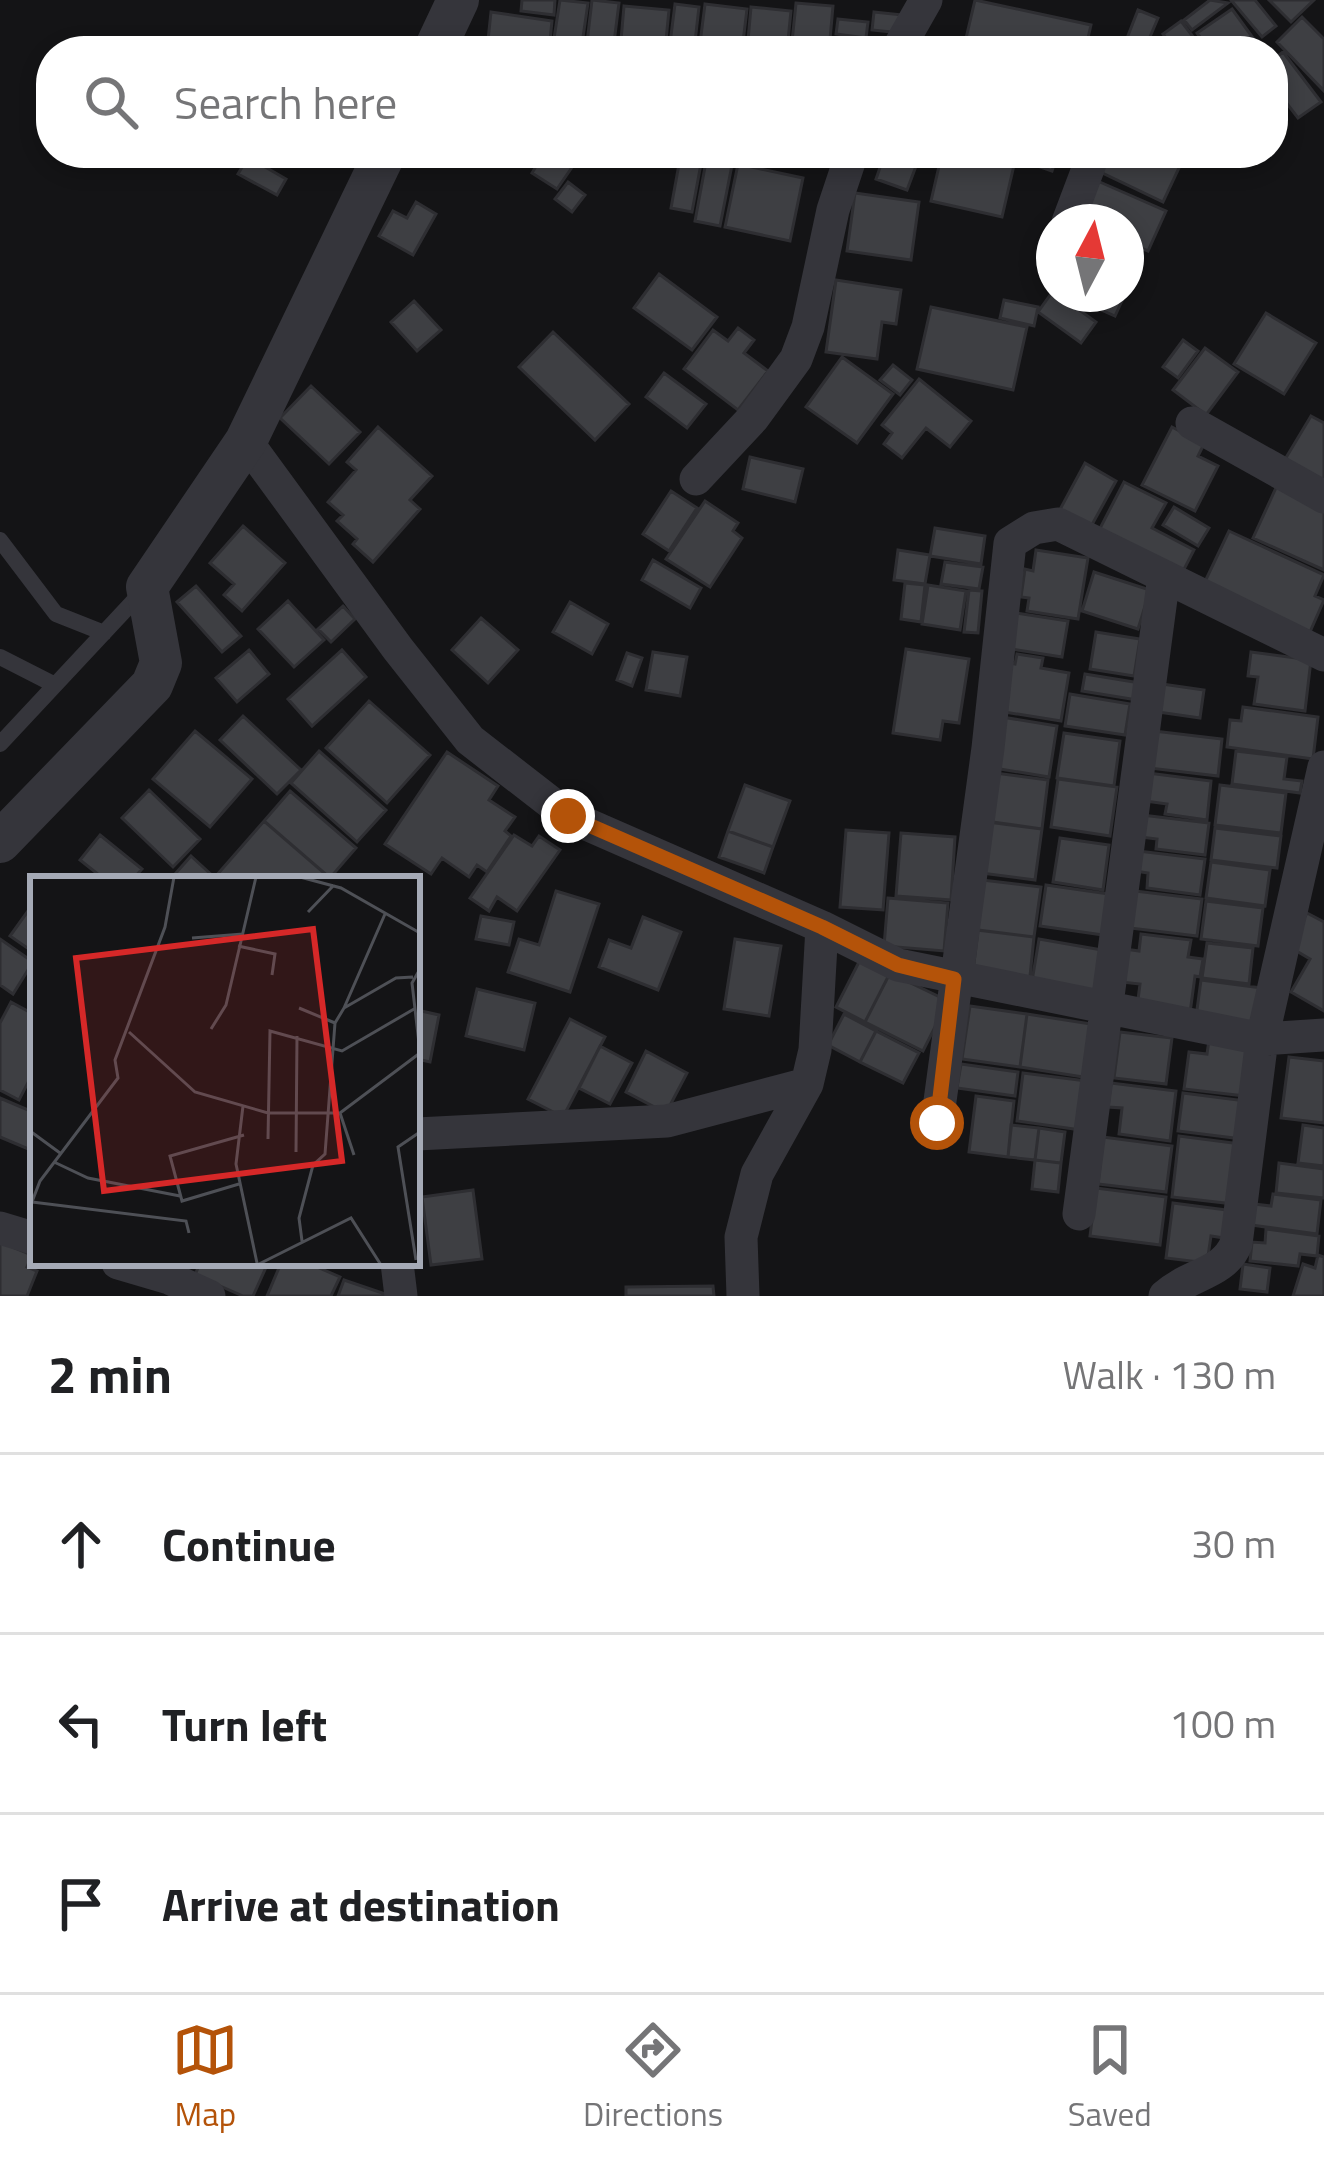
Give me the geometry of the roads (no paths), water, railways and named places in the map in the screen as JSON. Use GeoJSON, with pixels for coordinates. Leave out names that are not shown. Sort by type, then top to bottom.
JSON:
{"type":"FeatureCollection","features":[{"type":"Feature","properties":{"kind":"street"},"geometry":{"type":"LineString","coordinates":[[441,36],[458,0]]}},
{"type":"Feature","properties":{"kind":"street"},"geometry":{"type":"LineString","coordinates":[[912,36],[926,0]]}},
{"type":"Feature","properties":{"kind":"street"},"geometry":{"type":"LineString","coordinates":[[0,842],[152,685],[161,663],[147,587],[246,441],[378,168]]}},
{"type":"Feature","properties":{"kind":"street"},"geometry":{"type":"LineString","coordinates":[[696,479],[753,418],[796,359],[848,168]]}},
{"type":"Feature","properties":{"kind":"street"},"geometry":{"type":"LineString","coordinates":[[1074,204],[1088,168]]}},
{"type":"Feature","properties":{"kind":"street"},"geometry":{"type":"LineString","coordinates":[[1192,423],[1324,497]]}},
{"type":"Feature","properties":{"kind":"street"},"geometry":{"type":"LineString","coordinates":[[246,441],[470,740],[568,816],[898,965],[1262,1039],[1324,1035]]}},
{"type":"Feature","properties":{"kind":"street"},"geometry":{"type":"LineString","coordinates":[[937,1123],[988,748],[1010,543],[1034,528],[1058,524],[1324,655]]}},
{"type":"Feature","properties":{"kind":"street"},"geometry":{"type":"LineString","coordinates":[[1078,1214],[1164,576]]}},
{"type":"Feature","properties":{"kind":"street"},"geometry":{"type":"LineString","coordinates":[[1165,1296],[1184,1279],[1230,1259],[1236,1244],[1262,1039],[1324,767]]}},
{"type":"Feature","properties":{"kind":"street"},"geometry":{"type":"LineString","coordinates":[[742,1296],[741,1237],[757,1174],[808,1084],[822,927]]}},
{"type":"Feature","properties":{"kind":"street"},"geometry":{"type":"LineString","coordinates":[[420,1134],[667,1121],[808,1084]]}},
{"type":"Feature","properties":{"kind":"street"},"geometry":{"type":"LineString","coordinates":[[0,1228],[30,1237]]}},
{"type":"Feature","properties":{"kind":"street"},"geometry":{"type":"LineString","coordinates":[[124,1266],[166,1287],[209,1296]]}},
{"type":"Feature","properties":{"kind":"street"},"geometry":{"type":"LineString","coordinates":[[397,1266],[401,1296]]}},
{"type":"Feature","properties":{"kind":"lane"},"geometry":{"type":"LineString","coordinates":[[0,540],[56,614],[104,633]]}},
{"type":"Feature","properties":{"kind":"lane"},"geometry":{"type":"LineString","coordinates":[[0,744],[147,587]]}},
{"type":"Feature","properties":{"kind":"lane"},"geometry":{"type":"LineString","coordinates":[[0,657],[55,685]]}}]}
